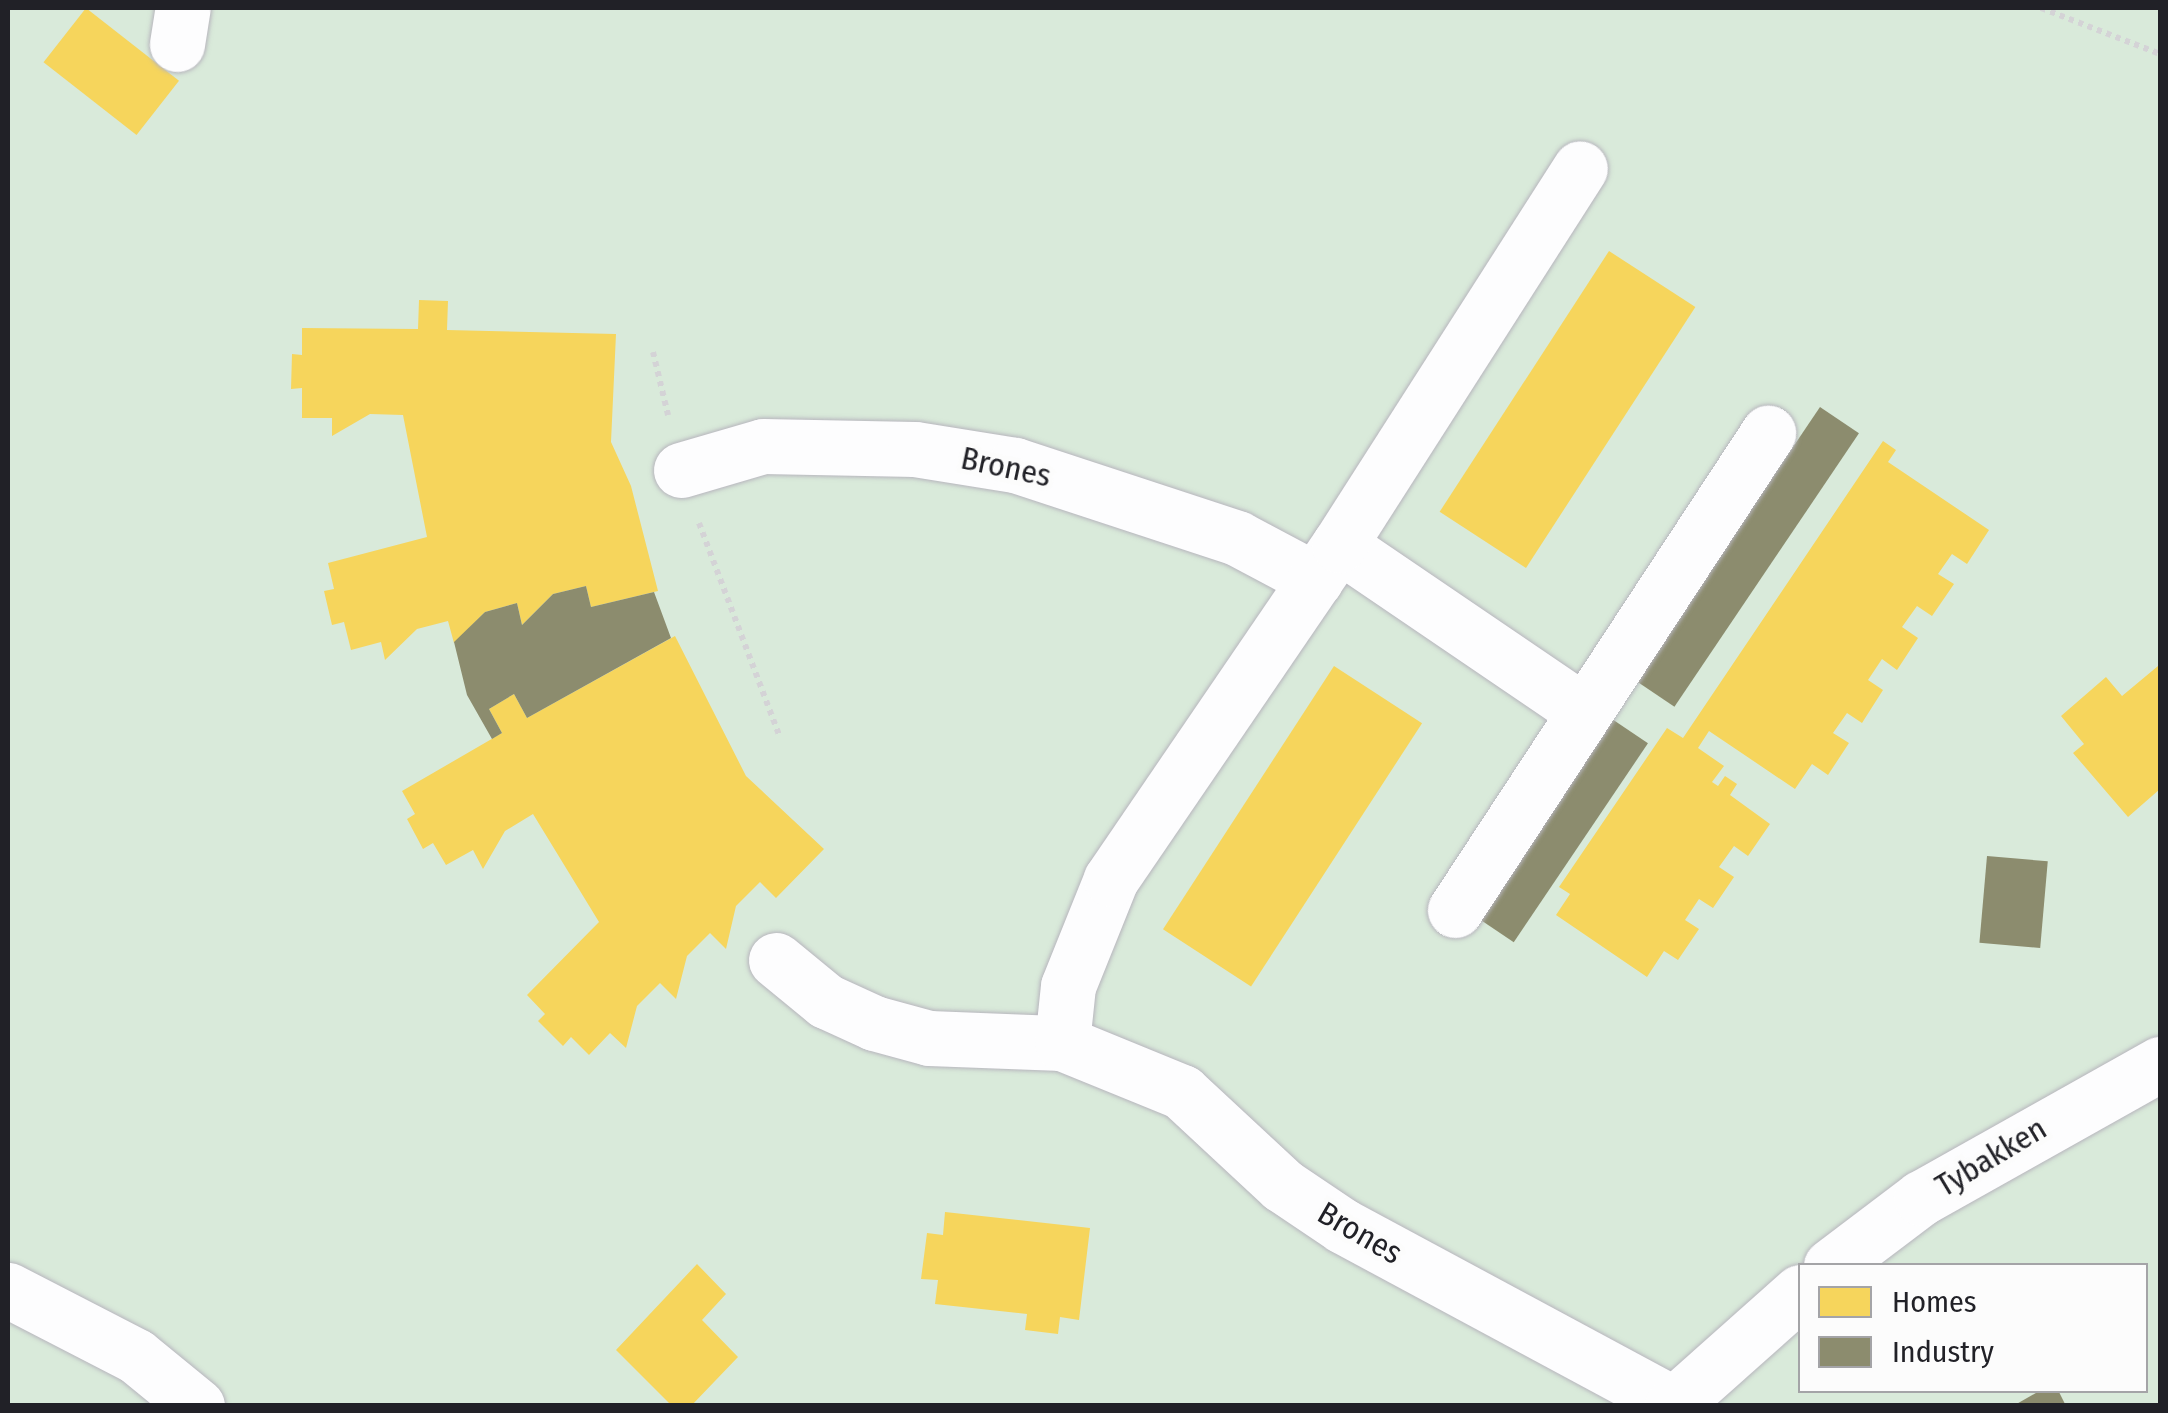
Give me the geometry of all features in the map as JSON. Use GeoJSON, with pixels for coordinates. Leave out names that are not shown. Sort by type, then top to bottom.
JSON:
{"type":"FeatureCollection","features":[{"type":"Feature","properties":{"kind":"street"},"geometry":{"type":"LineString","coordinates":[[1062,1044],[1068,986],[1111,878],[1328,562],[1580,168]]}},
{"type":"Feature","properties":{"kind":"street"},"geometry":{"type":"LineString","coordinates":[[1455,910],[1768,433]]}},
{"type":"Feature","properties":{"kind":"street","name":"Brones"},"geometry":{"type":"LineString","coordinates":[[681,470],[763,446],[915,449],[1015,465],[1237,538],[1328,562],[1585,712]]}},
{"type":"Feature","properties":{"kind":"street","name":"Brones"},"geometry":{"type":"LineString","coordinates":[[776,960],[826,1001],[874,1023],[928,1038],[1062,1044],[1182,1092],[1282,1184],[1342,1226],[1672,1405]]}},
{"type":"Feature","properties":{"kind":"street","name":"Tybakken"},"geometry":{"type":"LineString","coordinates":[[1835,1263],[1920,1198],[2160,1064]]}},
{"type":"Feature","properties":{"kind":"street"},"geometry":{"type":"LineString","coordinates":[[8,1290],[136,1356],[196,1406]]}},
{"type":"Feature","properties":{"kind":"street"},"geometry":{"type":"LineString","coordinates":[[1672,1405],[1798,1294]]}},
{"type":"Feature","properties":{"kind":"path"},"geometry":{"type":"LineString","coordinates":[[2041,8],[2160,54]]}},
{"type":"Feature","properties":{"kind":"path"},"geometry":{"type":"LineString","coordinates":[[654,352],[681,470],[780,737]]}},
{"type":"Feature","properties":{"kind":"green space"},"geometry":{"type":"Polygon","coordinates":[[[8,8],[2160,8],[2160,1405],[8,1406],[8,8]]]}},
{"type":"Feature","properties":{"kind":"building: Homes"},"geometry":{"type":"Polygon","coordinates":[[[86,8],[179,81],[137,135],[44,62],[86,8]]]}},
{"type":"Feature","properties":{"kind":"building: Homes"},"geometry":{"type":"Polygon","coordinates":[[[1609,251],[1695,307],[1526,568],[1440,512],[1609,251]]]}},
{"type":"Feature","properties":{"kind":"building: Homes"},"geometry":{"type":"Polygon","coordinates":[[[419,300],[448,301],[447,330],[616,334],[611,442],[631,486],[658,591],[591,607],[586,586],[553,594],[522,625],[517,603],[485,612],[454,643],[448,621],[417,629],[385,660],[381,642],[351,650],[344,622],[332,625],[324,591],[334,589],[328,563],[427,537],[403,415],[370,414],[332,436],[332,418],[302,418],[302,388],[291,389],[292,354],[302,355],[302,328],[418,329],[419,300]]]}},
{"type":"Feature","properties":{"kind":"building: Homes"},"geometry":{"type":"Polygon","coordinates":[[[1883,441],[1896,450],[1888,462],[1989,530],[1967,564],[1952,554],[1938,574],[1954,584],[1932,616],[1917,606],[1902,627],[1918,638],[1897,670],[1882,659],[1868,680],[1883,690],[1862,723],[1847,713],[1833,733],[1849,743],[1828,775],[1812,764],[1795,789],[1709,731],[1698,748],[1724,766],[1712,782],[1718,786],[1725,776],[1737,784],[1730,795],[1770,824],[1748,856],[1734,846],[1719,867],[1734,877],[1713,908],[1699,899],[1685,920],[1699,929],[1678,960],[1664,951],[1647,977],[1556,915],[1570,894],[1559,887],[1667,728],[1683,738],[1883,441]]]}},
{"type":"Feature","properties":{"kind":"building: Homes"},"geometry":{"type":"Polygon","coordinates":[[[675,636],[746,776],[824,849],[776,898],[760,882],[736,906],[726,949],[710,933],[687,956],[676,999],[660,983],[637,1006],[626,1048],[610,1033],[589,1055],[571,1037],[563,1046],[538,1021],[545,1014],[527,995],[599,922],[533,814],[505,831],[483,869],[473,850],[446,865],[433,843],[423,849],[407,819],[415,814],[402,791],[502,733],[489,709],[514,694],[527,718],[675,636]]]}},
{"type":"Feature","properties":{"kind":"building: Homes"},"geometry":{"type":"Polygon","coordinates":[[[1334,666],[1422,723],[1251,987],[1163,929],[1334,666]]]}},
{"type":"Feature","properties":{"kind":"building: Homes"},"geometry":{"type":"Polygon","coordinates":[[[2158,666],[2160,789],[2128,817],[2073,753],[2084,744],[2061,716],[2106,677],[2122,696],[2158,666]]]}},
{"type":"Feature","properties":{"kind":"building: Homes"},"geometry":{"type":"Polygon","coordinates":[[[945,1212],[1090,1228],[1079,1320],[1060,1317],[1058,1334],[1025,1330],[1027,1314],[935,1304],[938,1280],[921,1279],[927,1233],[943,1235],[945,1212]]]}},
{"type":"Feature","properties":{"kind":"building: Homes"},"geometry":{"type":"Polygon","coordinates":[[[697,1264],[726,1294],[702,1320],[738,1357],[691,1406],[672,1406],[616,1350],[697,1264]]]}},
{"type":"Feature","properties":{"kind":"building: Industry"},"geometry":{"type":"Polygon","coordinates":[[[1820,407],[1859,433],[1674,707],[1635,681],[1820,407]]]}},
{"type":"Feature","properties":{"kind":"building: Industry"},"geometry":{"type":"Polygon","coordinates":[[[586,586],[591,607],[654,592],[671,638],[527,718],[514,694],[489,709],[502,733],[492,739],[467,695],[454,642],[485,612],[517,603],[522,625],[553,594],[586,586]]]}},
{"type":"Feature","properties":{"kind":"building: Industry"},"geometry":{"type":"Polygon","coordinates":[[[1609,717],[1648,743],[1514,942],[1475,916],[1609,717]]]}},
{"type":"Feature","properties":{"kind":"building: Industry"},"geometry":{"type":"Polygon","coordinates":[[[1987,856],[2048,861],[2040,948],[1979,943],[1987,856]]]}},
{"type":"Feature","properties":{"kind":"building: Industry"},"geometry":{"type":"Polygon","coordinates":[[[2036,1393],[2060,1393],[2066,1406],[2013,1406],[2036,1393]]]}}]}
